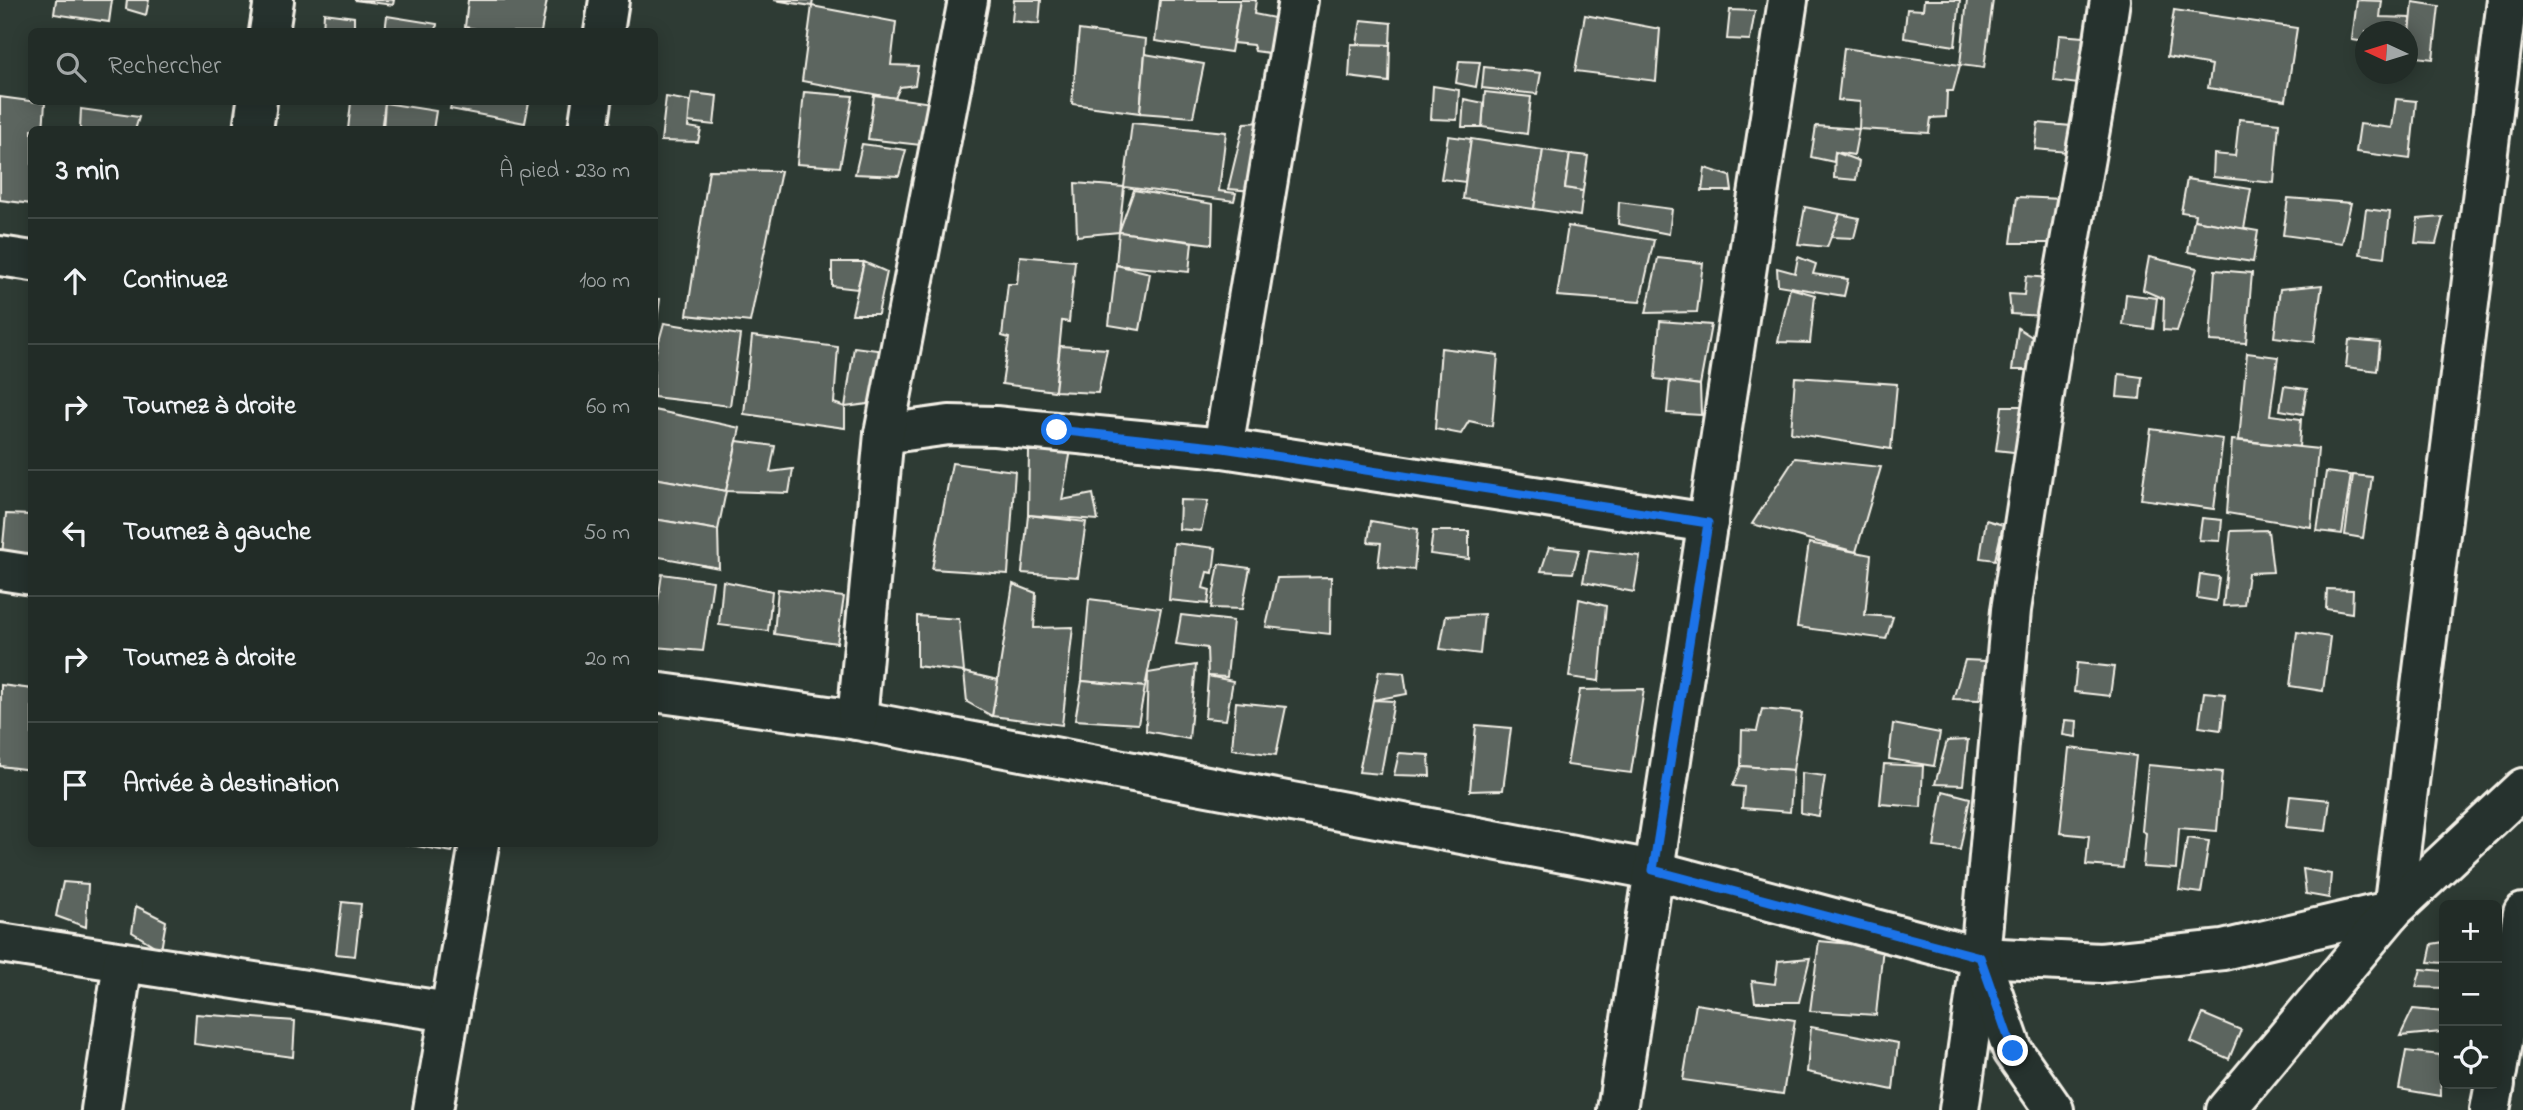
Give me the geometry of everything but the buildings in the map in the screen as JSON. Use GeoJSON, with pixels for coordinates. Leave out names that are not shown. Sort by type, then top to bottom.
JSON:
{"type":"FeatureCollection","features":[{"type":"Feature","properties":{"kind":"street"},"geometry":{"type":"LineString","coordinates":[[270,28],[274,0]]}},
{"type":"Feature","properties":{"kind":"street"},"geometry":{"type":"LineString","coordinates":[[605,28],[609,0]]}},
{"type":"Feature","properties":{"kind":"street"},"geometry":{"type":"LineString","coordinates":[[857,720],[884,434],[968,0]]}},
{"type":"Feature","properties":{"kind":"street"},"geometry":{"type":"LineString","coordinates":[[1223,448],[1298,0]]}},
{"type":"Feature","properties":{"kind":"street"},"geometry":{"type":"LineString","coordinates":[[1617,1110],[1788,0]]}},
{"type":"Feature","properties":{"kind":"street"},"geometry":{"type":"LineString","coordinates":[[1959,1110],[1980,957],[2013,597],[2052,343],[2093,114],[2110,0]]}},
{"type":"Feature","properties":{"kind":"street"},"geometry":{"type":"LineString","coordinates":[[2393,909],[2507,0]]}},
{"type":"Feature","properties":{"kind":"street"},"geometry":{"type":"LineString","coordinates":[[254,126],[257,105]]}},
{"type":"Feature","properties":{"kind":"street"},"geometry":{"type":"LineString","coordinates":[[589,126],[592,105]]}},
{"type":"Feature","properties":{"kind":"street"},"geometry":{"type":"LineString","coordinates":[[0,256],[28,260]]}},
{"type":"Feature","properties":{"kind":"street"},"geometry":{"type":"LineString","coordinates":[[884,434],[949,425],[995,426],[1223,448],[1708,523]]}},
{"type":"Feature","properties":{"kind":"street"},"geometry":{"type":"LineString","coordinates":[[0,570],[28,574]]}},
{"type":"Feature","properties":{"kind":"street"},"geometry":{"type":"LineString","coordinates":[[658,693],[857,720],[1653,870],[1980,957],[2101,963],[2223,950],[2393,909]]}},
{"type":"Feature","properties":{"kind":"street"},"geometry":{"type":"LineString","coordinates":[[2226,1110],[2393,909],[2523,788]]}},
{"type":"Feature","properties":{"kind":"street"},"geometry":{"type":"LineString","coordinates":[[433,1110],[478,847]]}},
{"type":"Feature","properties":{"kind":"street"},"geometry":{"type":"LineString","coordinates":[[2502,1041],[2523,913]]}},
{"type":"Feature","properties":{"kind":"street"},"geometry":{"type":"LineString","coordinates":[[0,943],[449,1012]]}},
{"type":"Feature","properties":{"kind":"street"},"geometry":{"type":"LineString","coordinates":[[1980,957],[2013,1051],[2054,1110]]}},
{"type":"Feature","properties":{"kind":"street"},"geometry":{"type":"LineString","coordinates":[[101,1110],[123,962]]}},
{"type":"Feature","properties":{"kind":"street"},"geometry":{"type":"LineString","coordinates":[[2490,1110],[2494,1089]]}},
{"type":"Feature","properties":{"kind":"route"},"geometry":{"type":"LineString","coordinates":[[1057,430],[1223,448],[1708,523],[1653,870],[1980,957],[2013,1051]]}}]}
